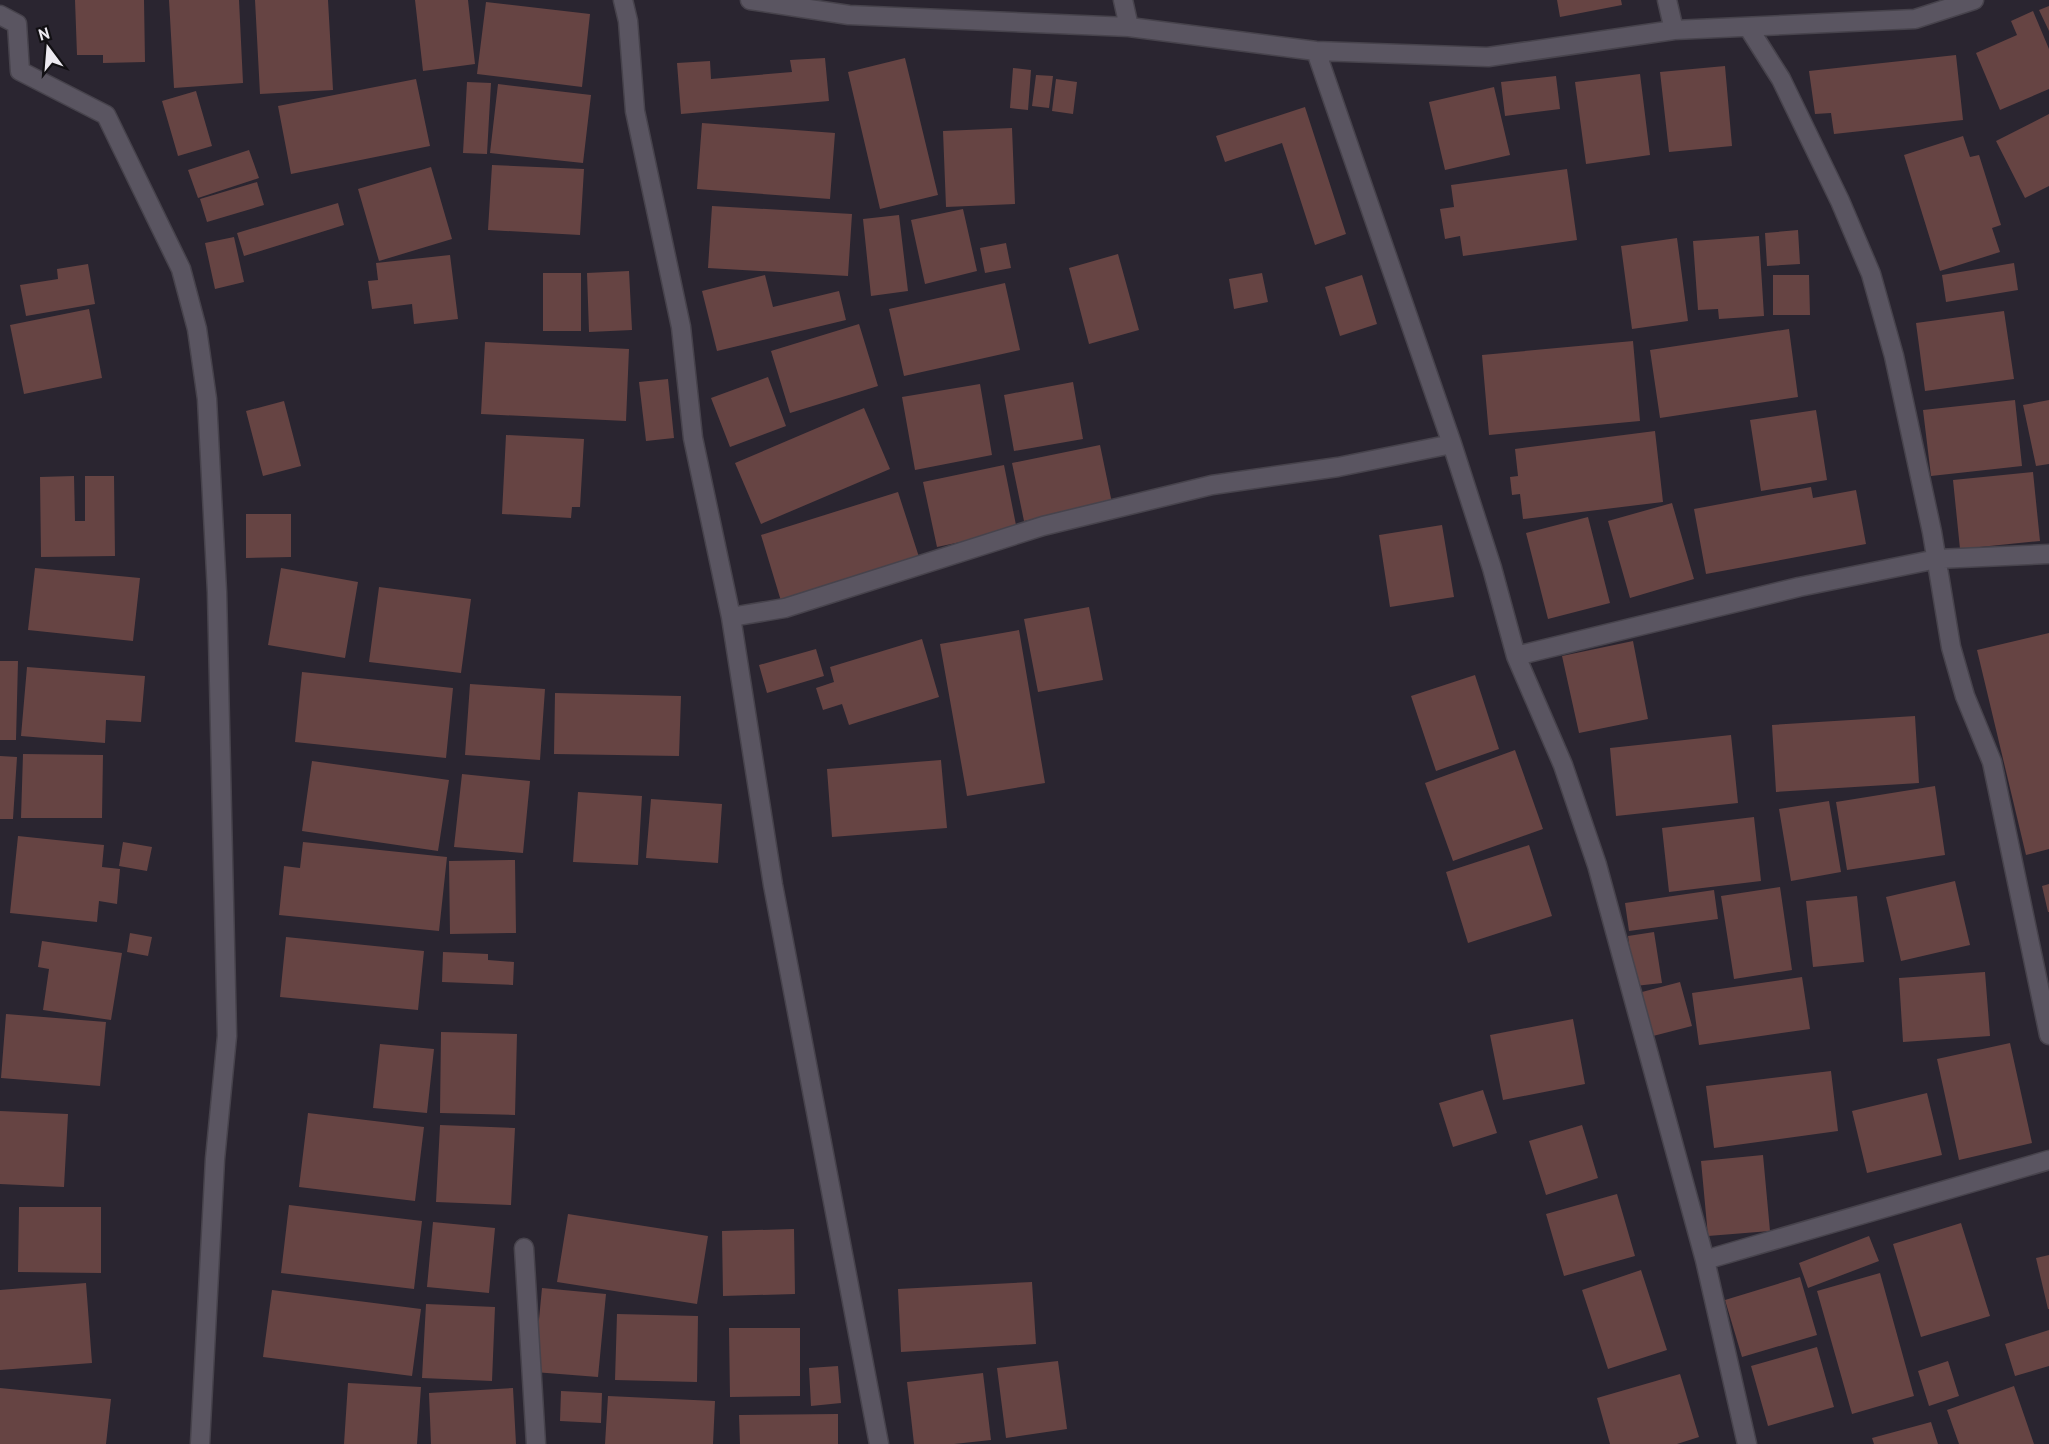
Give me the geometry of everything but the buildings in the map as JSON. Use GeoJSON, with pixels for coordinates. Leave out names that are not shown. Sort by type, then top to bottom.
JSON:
{"type":"FeatureCollection","features":[{"type":"Feature","properties":{"kind":"street"},"geometry":{"type":"LineString","coordinates":[[623,0],[628,21],[635,111],[681,327],[693,438],[730,617],[773,885],[879,1444]]}},
{"type":"Feature","properties":{"kind":"street"},"geometry":{"type":"LineString","coordinates":[[750,0],[849,15],[1129,27],[1316,51],[1488,57],[1674,30],[1914,19],[1974,0]]}},
{"type":"Feature","properties":{"kind":"street"},"geometry":{"type":"LineString","coordinates":[[1123,0],[1129,27]]}},
{"type":"Feature","properties":{"kind":"street"},"geometry":{"type":"LineString","coordinates":[[1667,0],[1674,30]]}},
{"type":"Feature","properties":{"kind":"street"},"geometry":{"type":"LineString","coordinates":[[0,15],[17,24],[20,70],[106,115],[181,269],[197,329],[207,399],[217,592],[227,1036],[215,1159],[200,1444]]}},
{"type":"Feature","properties":{"kind":"street"},"geometry":{"type":"LineString","coordinates":[[1748,27],[1781,79],[1840,201],[1871,274],[1894,356],[1937,559],[1951,647],[1965,696],[1992,762],[2049,1035]]}},
{"type":"Feature","properties":{"kind":"street"},"geometry":{"type":"LineString","coordinates":[[1316,51],[1452,444],[1492,568],[1516,656],[1563,765],[1596,865],[1705,1260],[1747,1444]]}},
{"type":"Feature","properties":{"kind":"street"},"geometry":{"type":"LineString","coordinates":[[730,617],[785,608],[1042,526],[1212,485],[1338,467],[1452,444]]}},
{"type":"Feature","properties":{"kind":"street"},"geometry":{"type":"LineString","coordinates":[[1516,656],[1799,587],[1937,559],[2049,554]]}},
{"type":"Feature","properties":{"kind":"street"},"geometry":{"type":"LineString","coordinates":[[1705,1260],[2049,1160]]}},
{"type":"Feature","properties":{"kind":"street"},"geometry":{"type":"LineString","coordinates":[[524,1248],[536,1444]]}}]}
